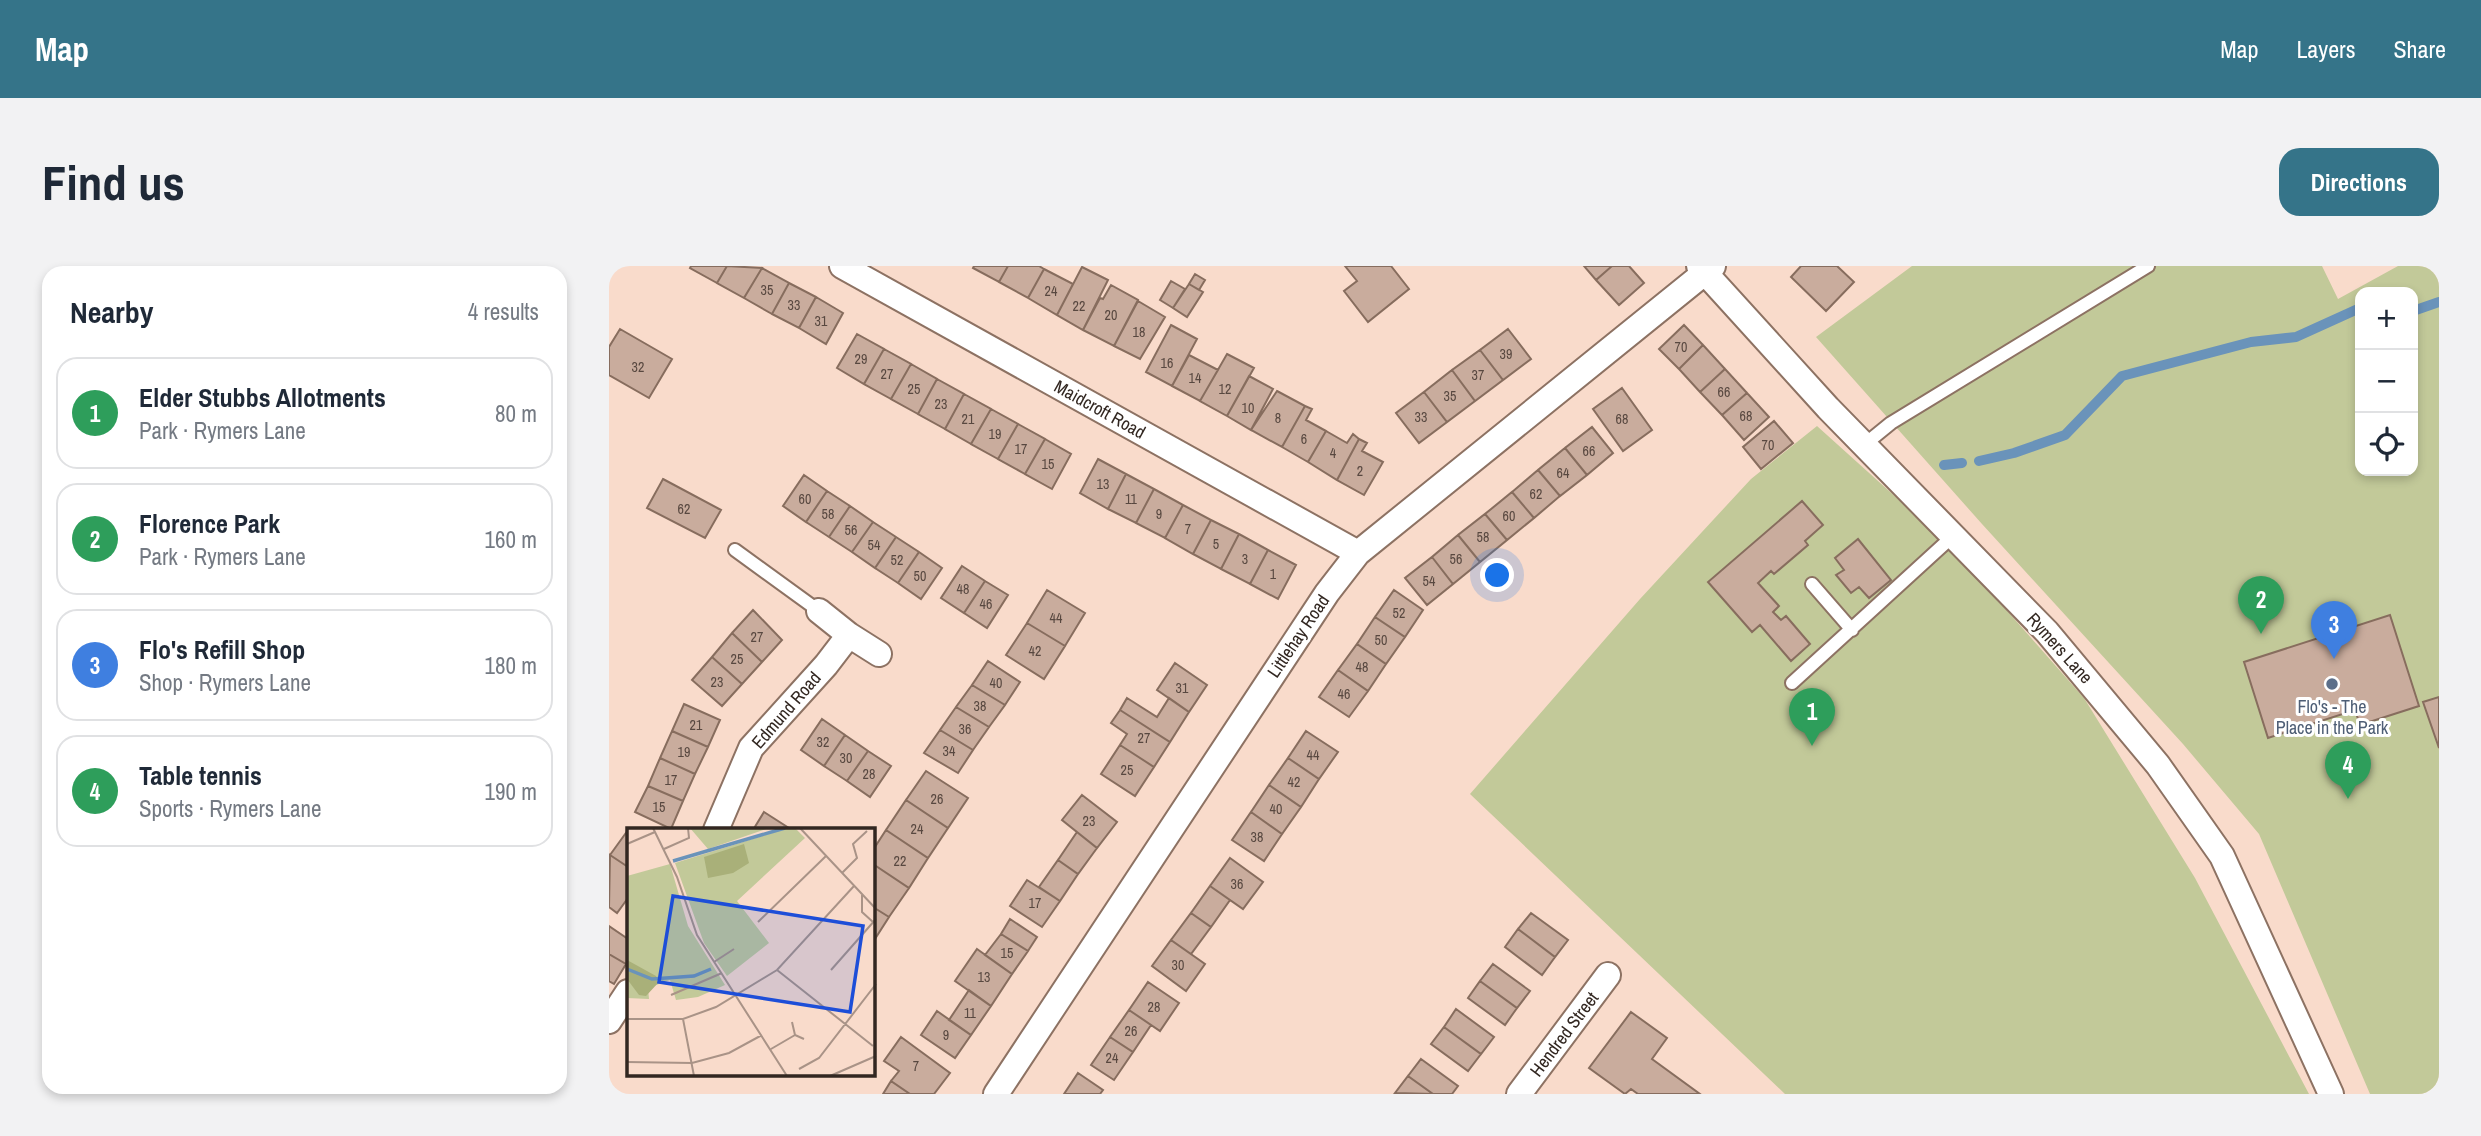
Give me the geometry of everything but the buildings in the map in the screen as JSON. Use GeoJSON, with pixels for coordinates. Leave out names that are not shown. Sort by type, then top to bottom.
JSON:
{"type":"FeatureCollection","features":[{"type":"Feature","properties":{"kind":"street","name":"Maidcroft Road"},"geometry":{"type":"LineString","coordinates":[[842,266],[1358,553]]}},
{"type":"Feature","properties":{"kind":"street","name":"Littlehay Road"},"geometry":{"type":"LineString","coordinates":[[996,1094],[1327,593],[1358,553],[1706,269]]}},
{"type":"Feature","properties":{"kind":"street","name":"Rymers Lane"},"geometry":{"type":"LineString","coordinates":[[1706,269],[1864,445],[2047,632],[2158,765],[2222,856],[2331,1094]]}},
{"type":"Feature","properties":{"kind":"street"},"geometry":{"type":"LineString","coordinates":[[819,611],[879,654]]}},
{"type":"Feature","properties":{"kind":"street","name":"Edmund Road"},"geometry":{"type":"LineString","coordinates":[[717,828],[751,748],[826,665],[849,635]]}},
{"type":"Feature","properties":{"kind":"street","name":"Hendred Street"},"geometry":{"type":"LineString","coordinates":[[1519,1094],[1608,975]]}},
{"type":"Feature","properties":{"kind":"street"},"geometry":{"type":"LineString","coordinates":[[609,1021],[627,994]]}},
{"type":"Feature","properties":{"kind":"lane"},"geometry":{"type":"LineString","coordinates":[[1864,445],[1891,423],[2148,266]]}},
{"type":"Feature","properties":{"kind":"lane"},"geometry":{"type":"LineString","coordinates":[[1792,683],[1953,536]]}},
{"type":"Feature","properties":{"kind":"lane"},"geometry":{"type":"LineString","coordinates":[[735,550],[819,611]]}},
{"type":"Feature","properties":{"kind":"lane"},"geometry":{"type":"LineString","coordinates":[[1812,584],[1852,631]]}},
{"type":"Feature","properties":{"kind":"green space"},"geometry":{"type":"Polygon","coordinates":[[[1912,266],[2322,266],[2338,299],[2355,290],[2355,476],[2418,476],[2418,287],[2360,287],[2398,266],[2439,266],[2439,1094],[2370,1094],[2259,834],[2183,744],[1816,337],[1912,266]]]}},
{"type":"Feature","properties":{"kind":"green space"},"geometry":{"type":"Polygon","coordinates":[[[1817,426],[1949,545],[2084,698],[2195,878],[2309,1094],[1785,1094],[1470,794],[1640,599],[1751,479],[1817,426]]]}},
{"type":"Feature","properties":{"kind":"waterway"},"geometry":{"type":"LineString","coordinates":[[2418,309],[2439,302]]}},
{"type":"Feature","properties":{"kind":"waterway"},"geometry":{"type":"LineString","coordinates":[[1979,461],[2014,453],[2065,435],[2122,376],[2251,342],[2296,337],[2355,310]]}},
{"type":"Feature","properties":{"kind":"waterway"},"geometry":{"type":"LineString","coordinates":[[1944,465],[1962,463]]}},
{"type":"Feature","properties":{"kind":"place","name":"Florence Park"},"geometry":{"type":"Point","coordinates":[2261,634]}},
{"type":"Feature","properties":{"kind":"place","name":"Flo's Refill Shop"},"geometry":{"type":"Point","coordinates":[2334,659]}},
{"type":"Feature","properties":{"kind":"place","name":"Flo's - The Place in the Park"},"geometry":{"type":"Point","coordinates":[2332,684]}},
{"type":"Feature","properties":{"kind":"place","name":"Elder Stubbs Allotments"},"geometry":{"type":"Point","coordinates":[1812,746]}},
{"type":"Feature","properties":{"kind":"place","name":"Table tennis"},"geometry":{"type":"Point","coordinates":[2348,799]}}]}
